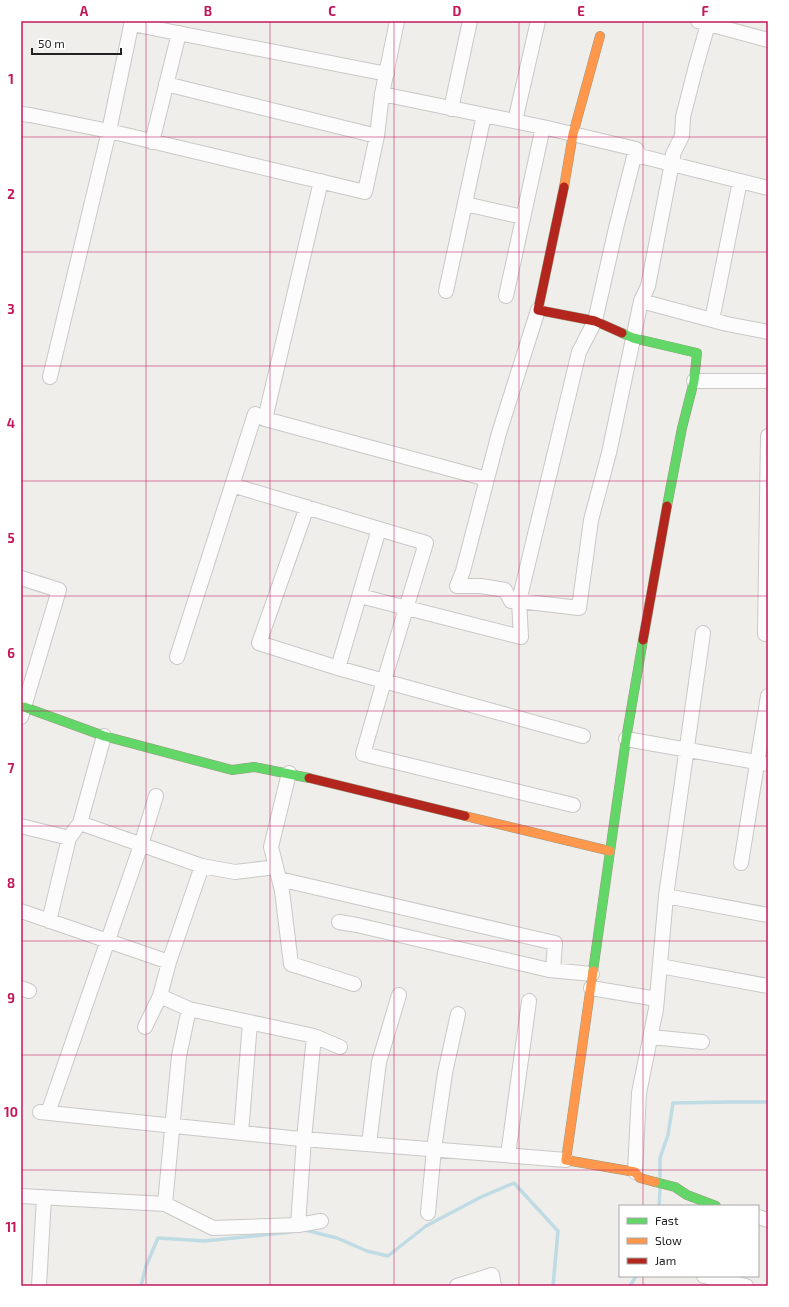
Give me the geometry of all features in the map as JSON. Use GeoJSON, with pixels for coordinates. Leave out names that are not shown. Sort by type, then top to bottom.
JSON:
{"type":"FeatureCollection","features":[{"type":"Feature","properties":{"kind":"street"},"geometry":{"type":"LineString","coordinates":[[21,114],[109,131],[365,192],[377,136],[382,94],[397,21]]}},
{"type":"Feature","properties":{"kind":"street"},"geometry":{"type":"LineString","coordinates":[[451,109],[470,21]]}},
{"type":"Feature","properties":{"kind":"street"},"geometry":{"type":"LineString","coordinates":[[515,121],[538,21]]}},
{"type":"Feature","properties":{"kind":"street"},"geometry":{"type":"LineString","coordinates":[[50,377],[109,131],[132,22],[179,33],[387,74]]}},
{"type":"Feature","properties":{"kind":"street"},"geometry":{"type":"LineString","coordinates":[[600,36],[574,134],[562,200],[538,310],[499,433],[463,571],[457,586],[481,586],[505,590],[511,601],[579,608],[591,520],[609,453],[641,301],[648,286],[673,154],[682,136],[683,117],[705,22],[768,40]]}},
{"type":"Feature","properties":{"kind":"street"},"geometry":{"type":"LineString","coordinates":[[152,142],[179,33]]}},
{"type":"Feature","properties":{"kind":"street"},"geometry":{"type":"LineString","coordinates":[[166,84],[377,136]]}},
{"type":"Feature","properties":{"kind":"street"},"geometry":{"type":"LineString","coordinates":[[382,94],[543,127],[636,149],[640,156],[768,188]]}},
{"type":"Feature","properties":{"kind":"street"},"geometry":{"type":"LineString","coordinates":[[446,291],[484,115]]}},
{"type":"Feature","properties":{"kind":"street"},"geometry":{"type":"LineString","coordinates":[[506,296],[543,127]]}},
{"type":"Feature","properties":{"kind":"street"},"geometry":{"type":"LineString","coordinates":[[360,596],[521,637],[519,601],[579,352],[595,322],[616,228],[636,149]]}},
{"type":"Feature","properties":{"kind":"street"},"geometry":{"type":"LineString","coordinates":[[265,419],[321,181]]}},
{"type":"Feature","properties":{"kind":"street"},"geometry":{"type":"LineString","coordinates":[[712,320],[740,181]]}},
{"type":"Feature","properties":{"kind":"street"},"geometry":{"type":"LineString","coordinates":[[465,204],[523,217]]}},
{"type":"Feature","properties":{"kind":"street"},"geometry":{"type":"LineString","coordinates":[[641,301],[712,320],[768,332]]}},
{"type":"Feature","properties":{"kind":"street"},"geometry":{"type":"LineString","coordinates":[[538,310],[595,322],[633,338],[697,353],[694,380],[682,428],[650,595],[626,738],[566,1160]]}},
{"type":"Feature","properties":{"kind":"street"},"geometry":{"type":"LineString","coordinates":[[694,380],[768,381]]}},
{"type":"Feature","properties":{"kind":"street"},"geometry":{"type":"LineString","coordinates":[[177,657],[255,414],[265,419],[487,479]]}},
{"type":"Feature","properties":{"kind":"street"},"geometry":{"type":"LineString","coordinates":[[764,634],[768,436]]}},
{"type":"Feature","properties":{"kind":"street"},"geometry":{"type":"LineString","coordinates":[[232,484],[426,543],[363,754],[573,805]]}},
{"type":"Feature","properties":{"kind":"street"},"geometry":{"type":"LineString","coordinates":[[307,507],[259,643],[338,668],[583,736]]}},
{"type":"Feature","properties":{"kind":"street"},"geometry":{"type":"LineString","coordinates":[[338,668],[379,529]]}},
{"type":"Feature","properties":{"kind":"street"},"geometry":{"type":"LineString","coordinates":[[21,578],[59,590],[22,712],[104,736],[232,770],[254,767],[289,773],[610,851]]}},
{"type":"Feature","properties":{"kind":"street"},"geometry":{"type":"LineString","coordinates":[[637,1175],[639,1093],[651,1037],[657,998],[666,896],[703,633]]}},
{"type":"Feature","properties":{"kind":"street"},"geometry":{"type":"LineString","coordinates":[[741,863],[763,763],[768,696]]}},
{"type":"Feature","properties":{"kind":"street"},"geometry":{"type":"LineString","coordinates":[[49,921],[69,838],[80,823],[104,736]]}},
{"type":"Feature","properties":{"kind":"street"},"geometry":{"type":"LineString","coordinates":[[626,738],[763,763]]}},
{"type":"Feature","properties":{"kind":"street"},"geometry":{"type":"LineString","coordinates":[[289,773],[271,847],[282,891],[291,964],[354,984]]}},
{"type":"Feature","properties":{"kind":"street"},"geometry":{"type":"LineString","coordinates":[[156,796],[108,941],[44,1112],[304,1139],[566,1160],[637,1175],[675,1187],[687,1195],[713,1205]]}},
{"type":"Feature","properties":{"kind":"street"},"geometry":{"type":"LineString","coordinates":[[80,823],[202,866],[235,872],[278,873],[554,943],[553,970]]}},
{"type":"Feature","properties":{"kind":"street"},"geometry":{"type":"LineString","coordinates":[[21,826],[69,838]]}},
{"type":"Feature","properties":{"kind":"street"},"geometry":{"type":"LineString","coordinates":[[145,1027],[160,996],[169,962],[202,866]]}},
{"type":"Feature","properties":{"kind":"street"},"geometry":{"type":"LineString","coordinates":[[666,896],[768,914]]}},
{"type":"Feature","properties":{"kind":"street"},"geometry":{"type":"LineString","coordinates":[[21,911],[169,962]]}},
{"type":"Feature","properties":{"kind":"street"},"geometry":{"type":"LineString","coordinates":[[339,922],[358,925],[553,970],[657,998]]}},
{"type":"Feature","properties":{"kind":"street"},"geometry":{"type":"LineString","coordinates":[[660,966],[768,986]]}},
{"type":"Feature","properties":{"kind":"street"},"geometry":{"type":"LineString","coordinates":[[369,1144],[379,1062],[399,995]]}},
{"type":"Feature","properties":{"kind":"street"},"geometry":{"type":"LineString","coordinates":[[160,996],[189,1009],[314,1036],[340,1047]]}},
{"type":"Feature","properties":{"kind":"street"},"geometry":{"type":"LineString","coordinates":[[508,1155],[529,1001]]}},
{"type":"Feature","properties":{"kind":"street"},"geometry":{"type":"LineString","coordinates":[[165,1204],[179,1056],[189,1009]]}},
{"type":"Feature","properties":{"kind":"street"},"geometry":{"type":"LineString","coordinates":[[428,1213],[434,1149],[445,1073],[458,1014]]}},
{"type":"Feature","properties":{"kind":"street"},"geometry":{"type":"LineString","coordinates":[[241,1133],[250,1023]]}},
{"type":"Feature","properties":{"kind":"street"},"geometry":{"type":"LineString","coordinates":[[298,1225],[304,1139],[314,1036]]}},
{"type":"Feature","properties":{"kind":"street"},"geometry":{"type":"LineString","coordinates":[[651,1037],[702,1042]]}},
{"type":"Feature","properties":{"kind":"street"},"geometry":{"type":"LineString","coordinates":[[21,1196],[165,1204],[213,1228],[298,1225],[321,1221]]}},
{"type":"Feature","properties":{"kind":"street"},"geometry":{"type":"LineString","coordinates":[[39,1286],[44,1197]]}},
{"type":"Feature","properties":{"kind":"street"},"geometry":{"type":"LineString","coordinates":[[456,1286],[492,1274],[494,1286]]}},
{"type":"Feature","properties":{"kind":"street"},"geometry":{"type":"LineString","coordinates":[[708,1277],[746,1286]]}},
{"type":"Feature","properties":{"kind":"waterway"},"geometry":{"type":"LineString","coordinates":[[660,1177],[660,1158],[668,1135],[673,1103],[768,1102]]}},
{"type":"Feature","properties":{"kind":"waterway"},"geometry":{"type":"LineString","coordinates":[[305,1230],[337,1238],[367,1251],[388,1256],[426,1226],[481,1197],[514,1183],[558,1231],[553,1286]]}},
{"type":"Feature","properties":{"kind":"waterway"},"geometry":{"type":"LineString","coordinates":[[659,1205],[660,1189]]}},
{"type":"Feature","properties":{"kind":"waterway"},"geometry":{"type":"LineString","coordinates":[[141,1286],[146,1266],[158,1238],[205,1241],[291,1232]]}},
{"type":"Feature","properties":{"kind":"waterway"},"geometry":{"type":"LineString","coordinates":[[630,1286],[635,1277]]}},
{"type":"Feature","properties":{"kind":"traffic: fast"},"geometry":{"type":"LineString","coordinates":[[622,333],[633,338],[697,353],[694,381],[682,428],[667,506]]}},
{"type":"Feature","properties":{"kind":"traffic: fast"},"geometry":{"type":"LineString","coordinates":[[593,971],[626,739],[643,640]]}},
{"type":"Feature","properties":{"kind":"traffic: fast"},"geometry":{"type":"LineString","coordinates":[[24,707],[104,736],[232,770],[254,767],[309,778]]}},
{"type":"Feature","properties":{"kind":"traffic: fast"},"geometry":{"type":"LineString","coordinates":[[655,1182],[675,1187],[687,1195],[713,1205]]}},
{"type":"Feature","properties":{"kind":"traffic: slow"},"geometry":{"type":"LineString","coordinates":[[564,187],[573,134],[600,36]]}},
{"type":"Feature","properties":{"kind":"traffic: slow"},"geometry":{"type":"LineString","coordinates":[[465,816],[610,851]]}},
{"type":"Feature","properties":{"kind":"traffic: slow"},"geometry":{"type":"LineString","coordinates":[[593,971],[566,1160],[635,1172],[640,1178],[655,1182]]}},
{"type":"Feature","properties":{"kind":"traffic: jam"},"geometry":{"type":"LineString","coordinates":[[564,187],[538,310],[595,321],[622,333]]}},
{"type":"Feature","properties":{"kind":"traffic: jam"},"geometry":{"type":"LineString","coordinates":[[643,640],[667,506]]}},
{"type":"Feature","properties":{"kind":"traffic: jam"},"geometry":{"type":"LineString","coordinates":[[309,778],[465,816]]}}]}
